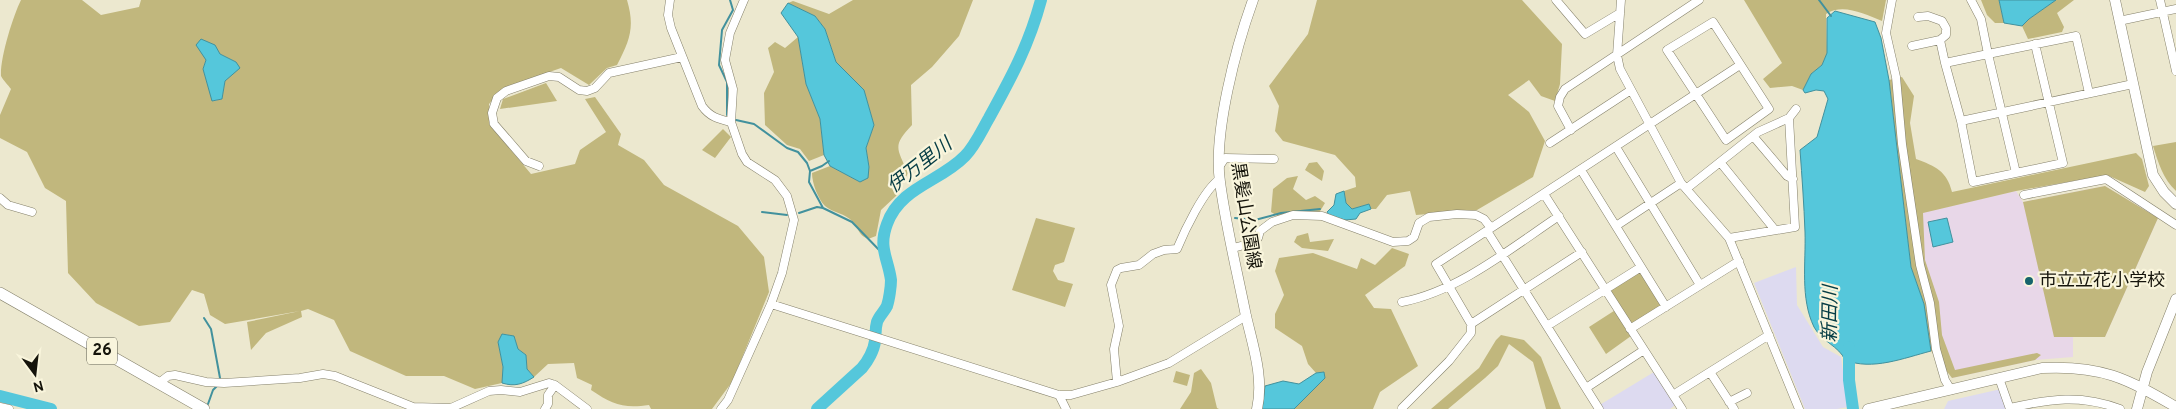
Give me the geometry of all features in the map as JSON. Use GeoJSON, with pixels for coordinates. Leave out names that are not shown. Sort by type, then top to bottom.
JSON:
{"type":"FeatureCollection","features":[{"type":"Feature","properties":{"kind":"main road","name":"26"},"geometry":{"type":"LineString","coordinates":[[0,294],[204,409]]}},
{"type":"Feature","properties":{"kind":"street"},"geometry":{"type":"LineString","coordinates":[[670,0],[668,15],[671,28],[702,106],[707,114],[731,122]]}},
{"type":"Feature","properties":{"kind":"street"},"geometry":{"type":"LineString","coordinates":[[721,409],[728,400],[772,304],[782,273],[794,220],[788,196],[775,180],[747,162],[742,154],[731,122],[733,89],[726,60],[730,33],[744,0]]}},
{"type":"Feature","properties":{"kind":"street","name":"黒髪山公園線"},"geometry":{"type":"LineString","coordinates":[[1253,0],[1227,98],[1221,134],[1219,167],[1246,316],[1259,375],[1257,409]]}},
{"type":"Feature","properties":{"kind":"street"},"geometry":{"type":"LineString","coordinates":[[1620,0],[1617,55],[1620,70],[1683,186],[1729,238],[1799,409]]}},
{"type":"Feature","properties":{"kind":"street"},"geometry":{"type":"LineString","coordinates":[[1892,0],[1886,33],[1896,77],[1902,144],[1920,265],[1930,303],[1936,349],[1945,380],[1951,390]]}},
{"type":"Feature","properties":{"kind":"street"},"geometry":{"type":"LineString","coordinates":[[1971,0],[1981,20],[2016,173]]}},
{"type":"Feature","properties":{"kind":"street"},"geometry":{"type":"LineString","coordinates":[[2115,0],[2153,176],[2164,192],[2176,204]]}},
{"type":"Feature","properties":{"kind":"street"},"geometry":{"type":"LineString","coordinates":[[2160,0],[2176,71]]}},
{"type":"Feature","properties":{"kind":"street"},"geometry":{"type":"LineString","coordinates":[[1558,1],[1585,34],[1620,13]]}},
{"type":"Feature","properties":{"kind":"street"},"geometry":{"type":"LineString","coordinates":[[1571,130],[1559,110],[1560,97],[1565,88],[1617,55],[1694,1]]}},
{"type":"Feature","properties":{"kind":"street"},"geometry":{"type":"LineString","coordinates":[[2119,21],[2176,9]]}},
{"type":"Feature","properties":{"kind":"street"},"geometry":{"type":"LineString","coordinates":[[1912,46],[1940,40],[1946,35],[1946,28],[1942,21],[1928,16],[1918,17]]}},
{"type":"Feature","properties":{"kind":"street"},"geometry":{"type":"LineString","coordinates":[[1713,22],[1769,109],[1726,140],[1696,95],[1667,50],[1713,22]]}},
{"type":"Feature","properties":{"kind":"street"},"geometry":{"type":"LineString","coordinates":[[1945,63],[2076,36],[2089,93]]}},
{"type":"Feature","properties":{"kind":"street"},"geometry":{"type":"LineString","coordinates":[[1940,40],[1961,122],[1973,182],[2063,163],[2035,44]]}},
{"type":"Feature","properties":{"kind":"street"},"geometry":{"type":"LineString","coordinates":[[539,166],[526,161],[494,124],[492,113],[497,98],[506,91],[549,76],[559,77],[580,90],[587,91],[595,88],[610,73],[682,57]]}},
{"type":"Feature","properties":{"kind":"street"},"geometry":{"type":"LineString","coordinates":[[1402,408],[1449,360],[1471,333],[1471,324],[1436,264],[1616,148],[1740,65]]}},
{"type":"Feature","properties":{"kind":"street"},"geometry":{"type":"LineString","coordinates":[[1961,122],[2133,84]]}},
{"type":"Feature","properties":{"kind":"street"},"geometry":{"type":"LineString","coordinates":[[1550,143],[1631,90]]}},
{"type":"Feature","properties":{"kind":"street"},"geometry":{"type":"LineString","coordinates":[[1616,226],[1720,162],[1752,136],[1789,118],[1796,109]]}},
{"type":"Feature","properties":{"kind":"street"},"geometry":{"type":"LineString","coordinates":[[1729,238],[1795,226],[1789,118]]}},
{"type":"Feature","properties":{"kind":"street"},"geometry":{"type":"LineString","coordinates":[[1752,136],[1787,176],[1793,179]]}},
{"type":"Feature","properties":{"kind":"street"},"geometry":{"type":"LineString","coordinates":[[1616,148],[1700,285]]}},
{"type":"Feature","properties":{"kind":"street"},"geometry":{"type":"LineString","coordinates":[[1219,167],[1225,158],[1274,159]]}},
{"type":"Feature","properties":{"kind":"street"},"geometry":{"type":"LineString","coordinates":[[1720,162],[1775,230]]}},
{"type":"Feature","properties":{"kind":"street"},"geometry":{"type":"LineString","coordinates":[[1581,170],[1666,307]]}},
{"type":"Feature","properties":{"kind":"street"},"geometry":{"type":"LineString","coordinates":[[1116,382],[1114,349],[1119,326],[1112,285],[1117,270],[1139,265],[1153,254],[1164,250],[1177,249],[1184,232],[1210,189],[1220,179]]}},
{"type":"Feature","properties":{"kind":"street"},"geometry":{"type":"LineString","coordinates":[[2024,195],[2106,179],[2176,225]]}},
{"type":"Feature","properties":{"kind":"street"},"geometry":{"type":"LineString","coordinates":[[1544,194],[1682,409]]}},
{"type":"Feature","properties":{"kind":"street"},"geometry":{"type":"LineString","coordinates":[[0,198],[8,205],[32,212]]}},
{"type":"Feature","properties":{"kind":"street"},"geometry":{"type":"LineString","coordinates":[[1233,248],[1252,243],[1258,238],[1260,231],[1272,222],[1293,215],[1322,216],[1393,242],[1408,241],[1414,237],[1419,223],[1429,217],[1457,214],[1476,215],[1484,219],[1501,254],[1599,409]]}},
{"type":"Feature","properties":{"kind":"street"},"geometry":{"type":"LineString","coordinates":[[1402,302],[1419,299],[1449,287],[1559,216]]}},
{"type":"Feature","properties":{"kind":"street"},"geometry":{"type":"LineString","coordinates":[[1471,324],[1582,252]]}},
{"type":"Feature","properties":{"kind":"street"},"geometry":{"type":"LineString","coordinates":[[1630,329],[1739,261]]}},
{"type":"Feature","properties":{"kind":"street"},"geometry":{"type":"LineString","coordinates":[[1547,326],[1641,267]]}},
{"type":"Feature","properties":{"kind":"street"},"geometry":{"type":"LineString","coordinates":[[2137,409],[2146,372],[2176,298]]}},
{"type":"Feature","properties":{"kind":"street"},"geometry":{"type":"LineString","coordinates":[[772,304],[1059,395],[1071,395],[1116,382],[1169,363],[1246,316]]}},
{"type":"Feature","properties":{"kind":"street"},"geometry":{"type":"LineString","coordinates":[[1673,395],[1769,335]]}},
{"type":"Feature","properties":{"kind":"street"},"geometry":{"type":"LineString","coordinates":[[1586,388],[1644,350]]}},
{"type":"Feature","properties":{"kind":"street"},"geometry":{"type":"LineString","coordinates":[[1868,409],[2042,368],[2068,367],[2097,370],[2125,379],[2176,407]]}},
{"type":"Feature","properties":{"kind":"street"},"geometry":{"type":"LineString","coordinates":[[1710,372],[1732,405],[1747,393]]}},
{"type":"Feature","properties":{"kind":"street"},"geometry":{"type":"LineString","coordinates":[[159,383],[168,376],[175,375],[206,382],[224,383],[300,378],[323,374],[335,376],[414,408],[451,408],[489,391],[520,392],[549,382],[586,409]]}},
{"type":"Feature","properties":{"kind":"street"},"geometry":{"type":"LineString","coordinates":[[1999,378],[2010,409],[2044,400],[2075,398],[2106,403],[2120,409]]}},
{"type":"Feature","properties":{"kind":"street"},"geometry":{"type":"LineString","coordinates":[[545,409],[548,404],[548,395],[555,385]]}},
{"type":"Feature","properties":{"kind":"street"},"geometry":{"type":"LineString","coordinates":[[1059,395],[1066,409]]}},
{"type":"Feature","properties":{"kind":"street"},"geometry":{"type":"LineString","coordinates":[[0,407],[9,409]]}},
{"type":"Feature","properties":{"kind":"shaded area"},"geometry":{"type":"Polygon","coordinates":[[[21,0],[82,0],[101,15],[139,7],[141,0],[627,0],[631,18],[630,33],[617,65],[607,68],[589,85],[561,68],[503,88],[489,104],[489,124],[531,174],[575,164],[580,150],[606,132],[585,99],[595,97],[621,134],[618,145],[644,160],[664,185],[738,226],[764,257],[769,292],[732,382],[712,409],[651,409],[649,405],[625,406],[605,399],[591,390],[592,385],[577,378],[574,363],[548,364],[534,377],[527,369],[526,355],[518,349],[514,336],[503,334],[498,342],[503,367],[502,383],[475,389],[444,376],[406,376],[350,351],[334,320],[308,309],[301,311],[302,317],[266,333],[251,350],[247,322],[300,311],[225,324],[210,315],[204,294],[192,290],[170,322],[139,326],[96,303],[68,273],[66,201],[45,188],[27,152],[0,138],[0,115],[11,89],[1,76],[1,68],[11,26],[21,0]],[[220,54],[206,60],[203,69],[213,101],[222,99],[225,81],[236,62],[220,54]]]}},
{"type":"Feature","properties":{"kind":"shaded area"},"geometry":{"type":"Polygon","coordinates":[[[853,0],[973,0],[959,36],[932,67],[911,85],[912,125],[901,138],[898,148],[908,173],[896,196],[881,210],[876,236],[868,239],[860,233],[850,219],[822,203],[816,191],[812,173],[830,166],[860,182],[869,167],[866,148],[874,125],[864,90],[836,62],[825,29],[815,16],[788,3],[793,1],[829,14],[853,0]]]}},
{"type":"Feature","properties":{"kind":"shaded area"},"geometry":{"type":"Polygon","coordinates":[[[1317,0],[1522,0],[1562,44],[1560,84],[1555,101],[1541,96],[1529,80],[1508,95],[1529,112],[1545,141],[1533,177],[1477,210],[1416,215],[1410,191],[1387,195],[1376,209],[1371,209],[1369,204],[1352,209],[1346,203],[1344,191],[1356,187],[1355,177],[1335,155],[1283,141],[1275,131],[1279,106],[1269,86],[1308,34],[1317,0]]]}},
{"type":"Feature","properties":{"kind":"shaded area"},"geometry":{"type":"Polygon","coordinates":[[[1744,0],[1886,0],[1882,21],[1854,11],[1839,9],[1826,14],[1827,53],[1822,65],[1811,74],[1803,90],[1792,86],[1770,88],[1763,79],[1782,63],[1744,0]]]}},
{"type":"Feature","properties":{"kind":"shaded area"},"geometry":{"type":"Polygon","coordinates":[[[1981,0],[1999,0],[2004,23],[1995,23],[1987,15],[1981,0]]]}},
{"type":"Feature","properties":{"kind":"shaded area"},"geometry":{"type":"Polygon","coordinates":[[[2056,0],[2074,0],[2057,13],[2064,27],[2062,32],[2028,39],[2022,26],[2056,0]]]}},
{"type":"Feature","properties":{"kind":"shaded area"},"geometry":{"type":"Polygon","coordinates":[[[798,37],[806,84],[820,119],[824,155],[809,161],[800,149],[787,145],[765,125],[764,93],[774,72],[768,48],[775,42],[785,48],[798,37]]]}},
{"type":"Feature","properties":{"kind":"shaded area"},"geometry":{"type":"Polygon","coordinates":[[[1902,77],[1914,96],[1910,123],[1916,159],[1939,170],[1947,179],[1952,192],[2136,153],[2142,159],[2149,186],[2145,192],[2107,175],[2016,191],[1923,213],[1925,260],[1939,302],[1942,335],[1955,370],[2037,353],[2041,355],[2035,360],[1952,378],[1931,351],[1924,304],[1911,267],[1889,80],[1902,77]]]}},
{"type":"Feature","properties":{"kind":"shaded area"},"geometry":{"type":"Polygon","coordinates":[[[546,83],[557,101],[500,109],[503,99],[546,83]]]}},
{"type":"Feature","properties":{"kind":"shaded area"},"geometry":{"type":"Polygon","coordinates":[[[723,129],[731,137],[715,158],[702,150],[723,129]]]}},
{"type":"Feature","properties":{"kind":"shaded area"},"geometry":{"type":"Polygon","coordinates":[[[2176,142],[2176,191],[2164,176],[2153,146],[2176,142]]]}},
{"type":"Feature","properties":{"kind":"shaded area"},"geometry":{"type":"Polygon","coordinates":[[[1317,162],[1324,171],[1322,181],[1305,170],[1309,163],[1317,162]]]}},
{"type":"Feature","properties":{"kind":"shaded area"},"geometry":{"type":"Polygon","coordinates":[[[1298,176],[1293,189],[1306,200],[1315,196],[1325,203],[1319,213],[1279,217],[1271,212],[1273,189],[1287,178],[1298,176]]]}},
{"type":"Feature","properties":{"kind":"shaded area","name":"市立立花小学校"},"geometry":{"type":"Polygon","coordinates":[[[2105,186],[2158,218],[2105,337],[2073,337],[2073,357],[2035,360],[1952,378],[1922,261],[1917,214],[2016,191],[2023,202],[2105,186]]]}},
{"type":"Feature","properties":{"kind":"shaded area"},"geometry":{"type":"Polygon","coordinates":[[[2105,186],[2158,218],[2105,337],[2054,337],[2023,202],[2105,186]]]}},
{"type":"Feature","properties":{"kind":"shaded area"},"geometry":{"type":"Polygon","coordinates":[[[1036,218],[1075,228],[1064,262],[1055,265],[1053,271],[1058,280],[1073,284],[1065,307],[1012,290],[1036,218]]]}},
{"type":"Feature","properties":{"kind":"shaded area"},"geometry":{"type":"Polygon","coordinates":[[[1308,233],[1310,242],[1334,239],[1328,251],[1302,248],[1294,242],[1297,236],[1308,233]]]}},
{"type":"Feature","properties":{"kind":"shaded area"},"geometry":{"type":"Polygon","coordinates":[[[1392,248],[1409,254],[1405,266],[1365,295],[1374,308],[1391,309],[1418,366],[1380,392],[1373,409],[1294,409],[1325,378],[1324,372],[1316,373],[1308,364],[1302,346],[1275,328],[1275,314],[1284,295],[1275,271],[1279,258],[1313,253],[1357,269],[1361,258],[1375,265],[1392,248]]]}},
{"type":"Feature","properties":{"kind":"shaded area"},"geometry":{"type":"Polygon","coordinates":[[[1796,267],[1797,305],[1823,347],[1841,357],[1848,407],[1805,409],[1754,283],[1796,267]]]}},
{"type":"Feature","properties":{"kind":"shaded area"},"geometry":{"type":"Polygon","coordinates":[[[1640,270],[1663,306],[1627,329],[1631,336],[1606,354],[1589,327],[1620,307],[1610,290],[1640,270]]]}},
{"type":"Feature","properties":{"kind":"shaded area"},"geometry":{"type":"Polygon","coordinates":[[[1501,335],[1524,340],[1541,357],[1561,409],[1546,409],[1533,362],[1509,344],[1498,366],[1448,409],[1431,409],[1479,368],[1501,335]]]}},
{"type":"Feature","properties":{"kind":"shaded area"},"geometry":{"type":"Polygon","coordinates":[[[1201,369],[1211,383],[1217,408],[1219,409],[1180,409],[1191,392],[1194,373],[1201,369]]]}},
{"type":"Feature","properties":{"kind":"shaded area"},"geometry":{"type":"Polygon","coordinates":[[[1176,371],[1190,375],[1187,386],[1173,382],[1176,371]]]}},
{"type":"Feature","properties":{"kind":"shaded area"},"geometry":{"type":"Polygon","coordinates":[[[1654,372],[1675,405],[1670,409],[1593,409],[1654,372]]]}},
{"type":"Feature","properties":{"kind":"shaded area"},"geometry":{"type":"Polygon","coordinates":[[[2001,389],[2007,409],[1944,409],[1948,401],[2001,389]]]}},
{"type":"Feature","properties":{"kind":"water"},"geometry":{"type":"Polygon","coordinates":[[[1999,0],[2056,0],[2022,26],[2004,23],[1999,0]]]}},
{"type":"Feature","properties":{"kind":"water"},"geometry":{"type":"Polygon","coordinates":[[[788,3],[815,16],[825,29],[836,62],[864,90],[874,125],[866,148],[869,167],[868,178],[860,182],[830,166],[824,155],[820,119],[806,84],[798,37],[781,13],[788,3]]]}},
{"type":"Feature","properties":{"kind":"water"},"geometry":{"type":"Polygon","coordinates":[[[1835,11],[1875,22],[1881,38],[1889,80],[1911,267],[1924,304],[1931,351],[1877,364],[1855,363],[1845,360],[1839,351],[1821,337],[1814,327],[1810,316],[1805,292],[1804,201],[1800,150],[1817,137],[1828,99],[1824,91],[1816,90],[1805,93],[1803,90],[1811,74],[1822,65],[1827,53],[1827,18],[1835,11]]]}},
{"type":"Feature","properties":{"kind":"water"},"geometry":{"type":"Polygon","coordinates":[[[201,39],[215,45],[220,54],[236,62],[240,68],[225,81],[222,99],[212,101],[203,69],[206,60],[196,45],[201,39]]]}},
{"type":"Feature","properties":{"kind":"water"},"geometry":{"type":"Polygon","coordinates":[[[1344,191],[1346,203],[1352,209],[1369,204],[1371,209],[1360,213],[1356,219],[1345,220],[1329,216],[1327,212],[1334,205],[1336,194],[1344,191]]]}},
{"type":"Feature","properties":{"kind":"water"},"geometry":{"type":"Polygon","coordinates":[[[1947,218],[1953,242],[1933,247],[1928,222],[1947,218]]]}},
{"type":"Feature","properties":{"kind":"water"},"geometry":{"type":"Polygon","coordinates":[[[502,334],[514,336],[518,349],[526,355],[527,369],[534,377],[519,384],[502,383],[503,367],[498,342],[502,334]]]}},
{"type":"Feature","properties":{"kind":"water"},"geometry":{"type":"Polygon","coordinates":[[[1324,372],[1325,378],[1294,409],[1262,409],[1265,386],[1283,381],[1299,384],[1316,373],[1324,372]]]}},
{"type":"Feature","properties":{"kind":"waterway"},"geometry":{"type":"LineString","coordinates":[[727,115],[727,82],[719,65],[722,30],[733,10],[730,0]]}},
{"type":"Feature","properties":{"kind":"waterway","name":"伊万里川"},"geometry":{"type":"LineString","coordinates":[[817,409],[862,368],[872,352],[877,322],[887,306],[890,293],[890,272],[884,253],[883,240],[884,232],[893,212],[901,201],[955,165],[972,148],[1019,61],[1041,0]]}},
{"type":"Feature","properties":{"kind":"waterway"},"geometry":{"type":"LineString","coordinates":[[1819,0],[1831,16]]}},
{"type":"Feature","properties":{"kind":"waterway"},"geometry":{"type":"LineString","coordinates":[[736,120],[754,124],[787,148],[798,152],[807,163],[810,171],[809,182],[823,208],[852,222],[884,255]]}},
{"type":"Feature","properties":{"kind":"waterway"},"geometry":{"type":"LineString","coordinates":[[810,171],[829,161]]}},
{"type":"Feature","properties":{"kind":"waterway"},"geometry":{"type":"LineString","coordinates":[[799,213],[817,207],[823,208]]}},
{"type":"Feature","properties":{"kind":"waterway"},"geometry":{"type":"LineString","coordinates":[[1235,218],[1255,220],[1281,213],[1320,209]]}},
{"type":"Feature","properties":{"kind":"waterway"},"geometry":{"type":"LineString","coordinates":[[762,212],[787,215]]}},
{"type":"Feature","properties":{"kind":"waterway"},"geometry":{"type":"LineString","coordinates":[[204,318],[211,329],[220,378]]}},
{"type":"Feature","properties":{"kind":"waterway","name":"新田川"},"geometry":{"type":"LineString","coordinates":[[1849,347],[1849,380],[1853,409]]}},
{"type":"Feature","properties":{"kind":"waterway"},"geometry":{"type":"LineString","coordinates":[[208,404],[213,390],[218,385]]}},
{"type":"Feature","properties":{"kind":"waterway"},"geometry":{"type":"LineString","coordinates":[[0,396],[51,409]]}},
{"type":"Feature","properties":{"kind":"place","name":"市立立花小学校"},"geometry":{"type":"Point","coordinates":[2029,281]}}]}
